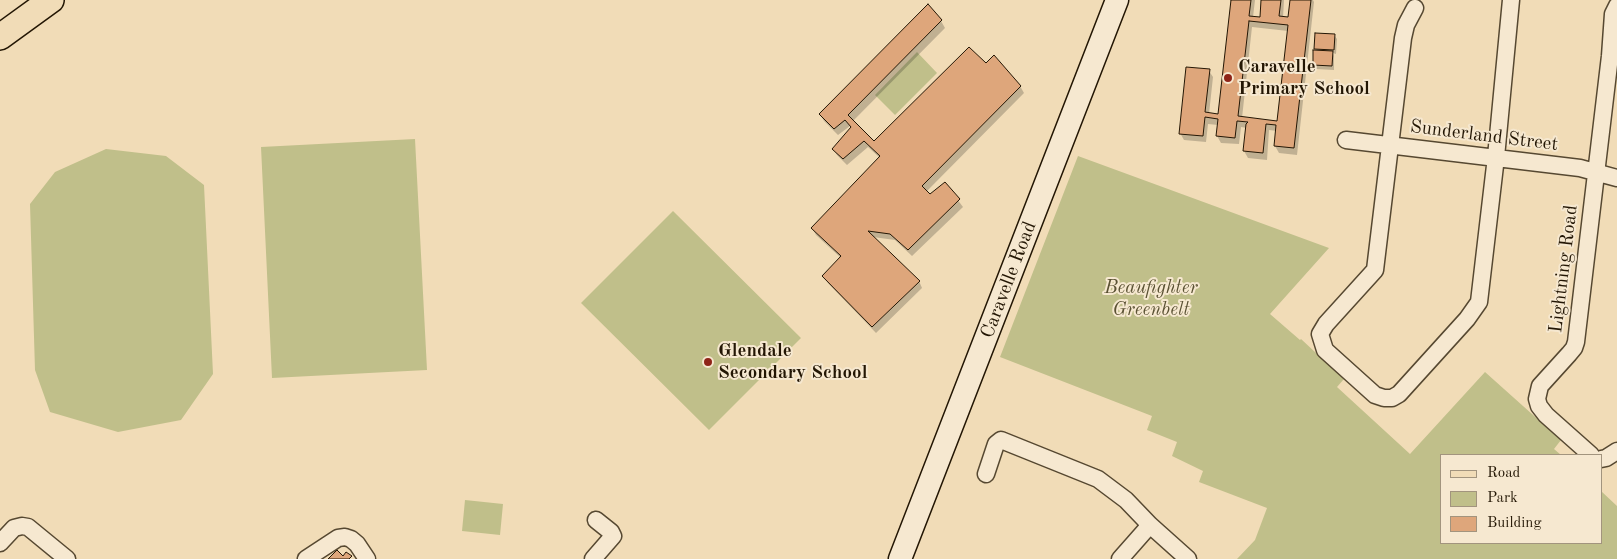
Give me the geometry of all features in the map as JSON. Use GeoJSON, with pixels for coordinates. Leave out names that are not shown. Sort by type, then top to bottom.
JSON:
{"type":"FeatureCollection","features":[{"type":"Feature","properties":{"kind":"main road"},"geometry":{"type":"LineString","coordinates":[[0,38],[48,2]]}},
{"type":"Feature","properties":{"kind":"street","name":"Caravelle Road"},"geometry":{"type":"LineString","coordinates":[[900,559],[1117,0]]}},
{"type":"Feature","properties":{"kind":"street"},"geometry":{"type":"LineString","coordinates":[[1415,8],[1406,25],[1403,38],[1375,270],[1326,324],[1320,334],[1324,350],[1375,395],[1384,398],[1392,398],[1399,394],[1467,319],[1479,302],[1496,157],[1511,0]]}},
{"type":"Feature","properties":{"kind":"street","name":"Lightning Road"},"geometry":{"type":"LineString","coordinates":[[1590,454],[1546,415],[1538,406],[1537,399],[1540,386],[1569,354],[1576,342],[1596,171],[1614,56],[1613,14],[1617,6]]}},
{"type":"Feature","properties":{"kind":"street","name":"Sunderland Street"},"geometry":{"type":"LineString","coordinates":[[1346,140],[1496,157],[1596,171],[1617,178]]}},
{"type":"Feature","properties":{"kind":"street"},"geometry":{"type":"LineString","coordinates":[[986,474],[996,444],[999,441],[1003,441],[1098,479],[1126,500],[1150,525],[1188,559]]}},
{"type":"Feature","properties":{"kind":"street"},"geometry":{"type":"LineString","coordinates":[[1602,459],[1617,452]]}},
{"type":"Feature","properties":{"kind":"street"},"geometry":{"type":"LineString","coordinates":[[593,559],[613,536],[611,532],[596,520]]}},
{"type":"Feature","properties":{"kind":"street"},"geometry":{"type":"LineString","coordinates":[[1120,559],[1150,525]]}},
{"type":"Feature","properties":{"kind":"street"},"geometry":{"type":"LineString","coordinates":[[0,543],[14,528],[28,527],[67,559]]}},
{"type":"Feature","properties":{"kind":"street"},"geometry":{"type":"LineString","coordinates":[[306,559],[338,538],[345,537],[357,544],[367,559]]}},
{"type":"Feature","properties":{"kind":"green space"},"geometry":{"type":"Polygon","coordinates":[[[917,52],[937,73],[895,115],[875,95],[917,52]]]}},
{"type":"Feature","properties":{"kind":"green space"},"geometry":{"type":"Polygon","coordinates":[[[415,139],[427,370],[272,378],[261,147],[415,139]]]}},
{"type":"Feature","properties":{"kind":"green space"},"geometry":{"type":"Polygon","coordinates":[[[106,149],[166,156],[204,185],[213,374],[181,420],[118,432],[50,412],[35,370],[30,204],[55,172],[106,149]]]}},
{"type":"Feature","properties":{"kind":"green space","name":"Beaufighter Greenbelt"},"geometry":{"type":"Polygon","coordinates":[[[1078,156],[1329,248],[1270,314],[1301,339],[1344,379],[1337,387],[1410,454],[1485,372],[1561,440],[1554,449],[1560,454],[1440,454],[1440,544],[1602,544],[1602,492],[1617,506],[1617,559],[1237,559],[1255,540],[1267,508],[1199,482],[1203,471],[1172,456],[1177,442],[1147,430],[1152,416],[1000,357],[1078,156]]]}},
{"type":"Feature","properties":{"kind":"green space"},"geometry":{"type":"Polygon","coordinates":[[[673,211],[801,338],[709,430],[581,303],[673,211]]]}},
{"type":"Feature","properties":{"kind":"green space"},"geometry":{"type":"Polygon","coordinates":[[[465,500],[503,504],[500,535],[462,531],[465,500]]]}},
{"type":"Feature","properties":{"kind":"building"},"geometry":{"type":"Polygon","coordinates":[[[1231,0],[1251,0],[1249,16],[1260,17],[1261,0],[1281,0],[1279,16],[1288,17],[1290,0],[1311,0],[1294,148],[1274,146],[1276,125],[1266,124],[1263,153],[1243,151],[1246,124],[1248,122],[1237,121],[1235,138],[1216,136],[1218,119],[1205,117],[1203,136],[1179,134],[1186,67],[1210,69],[1205,112],[1218,114],[1231,0]],[[1249,21],[1238,116],[1277,121],[1288,25],[1249,21]]]}},
{"type":"Feature","properties":{"kind":"building"},"geometry":{"type":"Polygon","coordinates":[[[928,4],[942,20],[848,115],[874,141],[969,47],[986,63],[994,55],[1021,86],[922,186],[930,194],[945,182],[960,199],[908,250],[890,234],[868,231],[920,281],[872,327],[822,276],[841,256],[811,228],[880,156],[864,141],[843,159],[832,149],[851,127],[845,120],[834,129],[819,114],[928,4]]]}},
{"type":"Feature","properties":{"kind":"building"},"geometry":{"type":"Polygon","coordinates":[[[1315,33],[1335,34],[1334,50],[1314,49],[1315,33]]]}},
{"type":"Feature","properties":{"kind":"building"},"geometry":{"type":"Polygon","coordinates":[[[1313,50],[1333,51],[1332,66],[1313,65],[1313,50]]]}},
{"type":"Feature","properties":{"kind":"building"},"geometry":{"type":"Polygon","coordinates":[[[337,550],[343,556],[346,552],[352,556],[349,559],[328,559],[337,550]]]}},
{"type":"Feature","properties":{"kind":"place","name":"Caravelle Primary School"},"geometry":{"type":"Point","coordinates":[1228,78]}},
{"type":"Feature","properties":{"kind":"place","name":"Glendale Secondary School"},"geometry":{"type":"Point","coordinates":[708,362]}}]}
